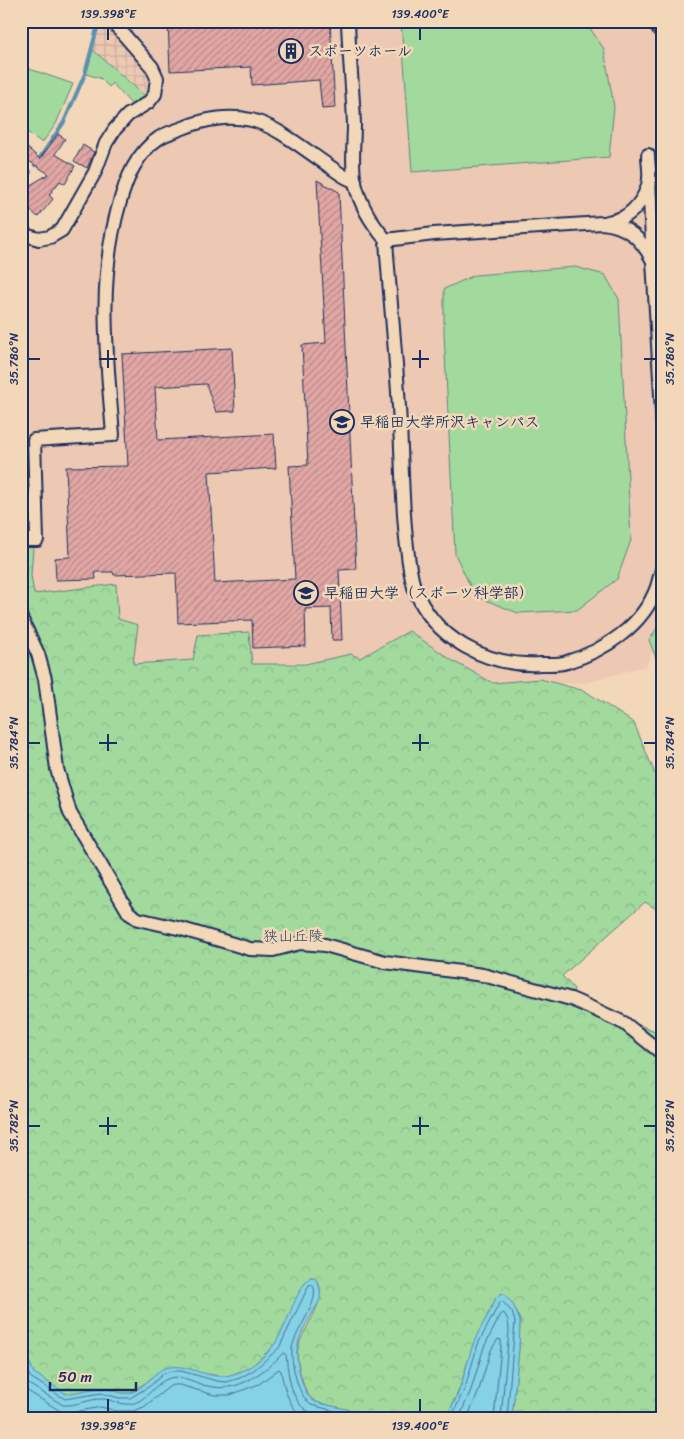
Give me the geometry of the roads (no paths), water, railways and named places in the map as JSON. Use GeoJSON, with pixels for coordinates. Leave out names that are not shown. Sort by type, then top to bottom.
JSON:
{"type":"FeatureCollection","features":[{"type":"Feature","properties":{"kind":"street"},"geometry":{"type":"LineString","coordinates":[[21,234],[39,239],[50,237],[62,230],[96,172],[106,143],[115,129],[128,116],[149,102],[155,94],[157,78],[152,67],[112,21]]}},
{"type":"Feature","properties":{"kind":"street"},"geometry":{"type":"LineString","coordinates":[[348,21],[354,122],[354,182],[368,214],[386,240],[400,422],[404,520],[410,573],[414,588],[433,619],[443,630],[460,644],[480,655],[510,664],[563,663],[582,658],[598,650],[615,641],[630,629],[656,589],[663,566]]}},
{"type":"Feature","properties":{"kind":"street"},"geometry":{"type":"LineString","coordinates":[[652,21],[663,34]]}},
{"type":"Feature","properties":{"kind":"street"},"geometry":{"type":"LineString","coordinates":[[21,540],[37,540],[34,440],[113,435],[104,312],[106,270],[111,233],[124,187],[138,158],[148,147],[160,137],[205,121],[221,118],[251,120],[275,130],[354,182]]}},
{"type":"Feature","properties":{"kind":"street"},"geometry":{"type":"LineString","coordinates":[[648,155],[658,261],[663,429]]}},
{"type":"Feature","properties":{"kind":"street"},"geometry":{"type":"LineString","coordinates":[[602,224],[622,218],[633,210],[646,192],[649,179]]}},
{"type":"Feature","properties":{"kind":"street"},"geometry":{"type":"LineString","coordinates":[[386,240],[444,234],[613,224],[634,235],[658,261]]}},
{"type":"Feature","properties":{"kind":"street"},"geometry":{"type":"LineString","coordinates":[[21,618],[38,654],[45,679],[57,769],[70,813],[129,913],[138,919],[182,929],[250,949],[273,950],[300,944],[325,945],[385,962],[483,975],[562,997],[596,1010],[624,1023],[663,1054]]}},
{"type":"Feature","properties":{"kind":"water"},"geometry":{"type":"Polygon","coordinates":[[[310,1277],[315,1278],[317,1281],[320,1289],[320,1300],[303,1330],[297,1349],[299,1369],[305,1391],[312,1400],[319,1403],[387,1418],[21,1418],[21,1343],[34,1373],[66,1394],[100,1388],[129,1393],[140,1388],[159,1371],[170,1367],[184,1368],[216,1376],[232,1375],[255,1364],[275,1344],[303,1285],[310,1277]]]}},
{"type":"Feature","properties":{"kind":"water"},"geometry":{"type":"Polygon","coordinates":[[[501,1293],[513,1304],[520,1321],[512,1418],[444,1418],[459,1392],[475,1338],[496,1298],[501,1293]]]}},
{"type":"Feature","properties":{"kind":"waterway"},"geometry":{"type":"LineString","coordinates":[[35,165],[64,122],[85,74],[99,21]]}},
{"type":"Feature","properties":{"kind":"waterway"},"geometry":{"type":"LineString","coordinates":[[21,185],[30,172]]}},
{"type":"Feature","properties":{"kind":"place","name":"スポーツホール"},"geometry":{"type":"Point","coordinates":[291,51]}},
{"type":"Feature","properties":{"kind":"place","name":"早稲田大学所沢キャンパス"},"geometry":{"type":"Point","coordinates":[342,422]}},
{"type":"Feature","properties":{"kind":"place","name":"早稲田大学（スポーツ科学部）"},"geometry":{"type":"Point","coordinates":[306,593]}},
{"type":"Feature","properties":{"kind":"park label","name":"狭山丘陵"},"geometry":{"type":"Point","coordinates":[293,936]}}]}
